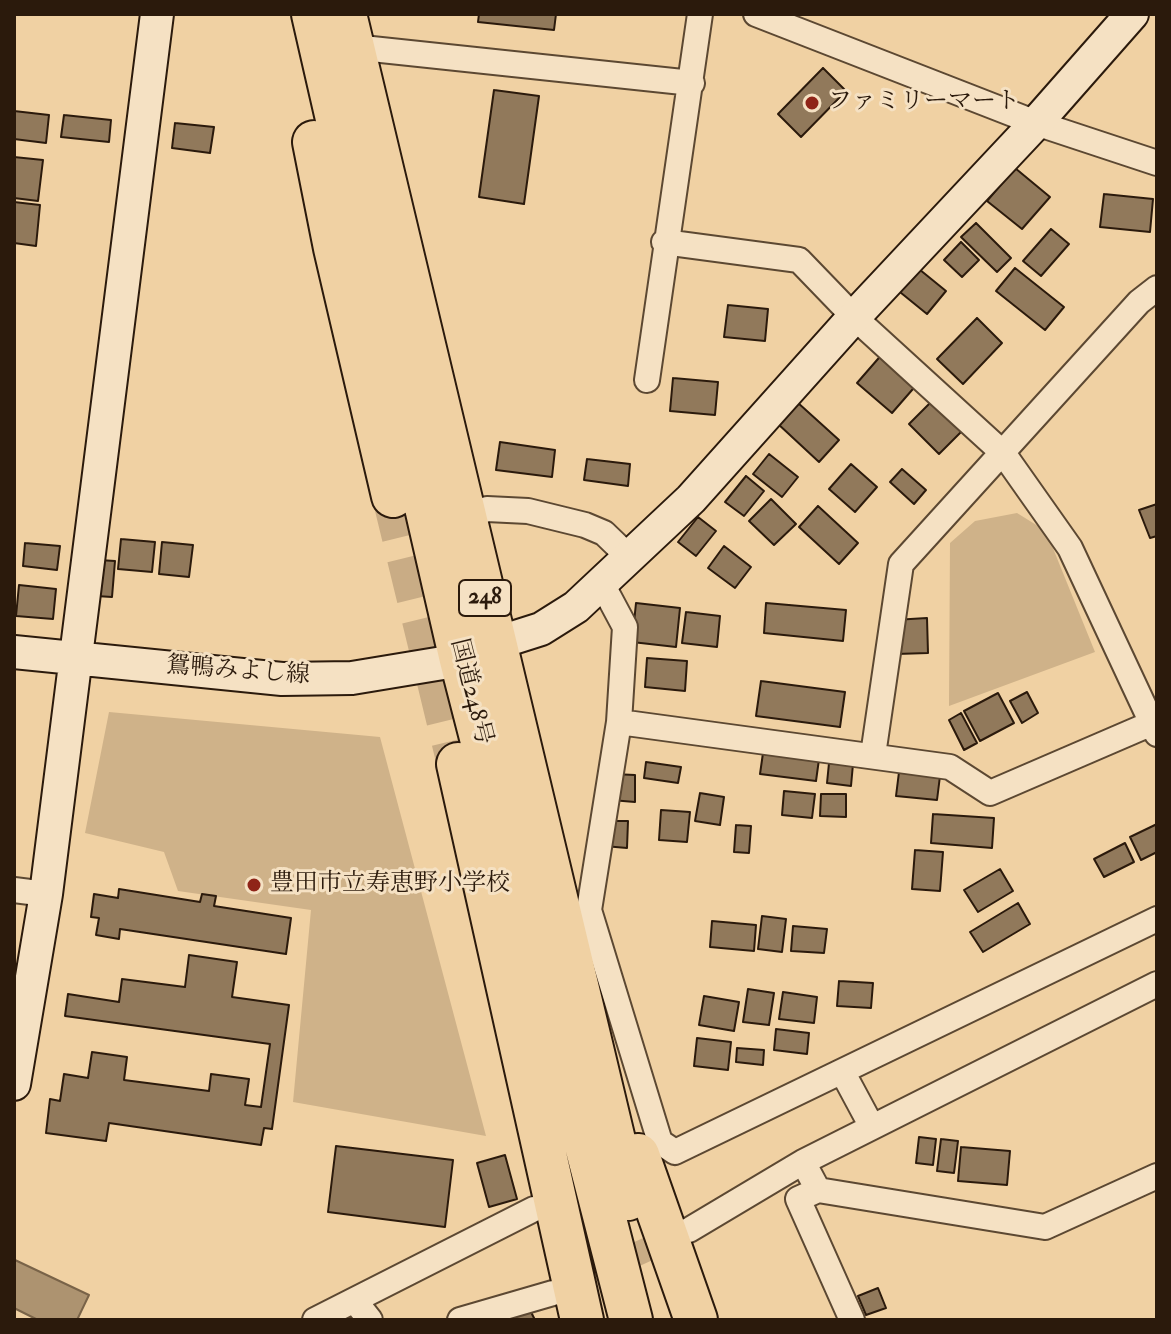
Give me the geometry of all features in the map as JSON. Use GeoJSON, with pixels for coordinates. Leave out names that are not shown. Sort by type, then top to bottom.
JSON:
{"type":"FeatureCollection","features":[{"type":"Feature","properties":{"kind":"highway"},"geometry":{"type":"LineString","coordinates":[[288,14],[335,248],[393,496]]}},
{"type":"Feature","properties":{"kind":"highway","name":"国道248号"},"geometry":{"type":"LineString","coordinates":[[313,14],[479,652],[581,1130],[615,1236],[658,1320]]}},
{"type":"Feature","properties":{"kind":"highway","name":"国道248号"},"geometry":{"type":"LineString","coordinates":[[349,30],[464,518],[479,652],[575,911],[573,965],[631,1320]]}},
{"type":"Feature","properties":{"kind":"highway","name":"248"},"geometry":{"type":"LineString","coordinates":[[458,764],[546,1210],[615,1236],[696,1320]]}},
{"type":"Feature","properties":{"kind":"highway","name":"248"},"geometry":{"type":"LineString","coordinates":[[603,1320],[615,1236]]}},
{"type":"Feature","properties":{"kind":"street"},"geometry":{"type":"LineString","coordinates":[[14,1084],[46,894],[157,14]]}},
{"type":"Feature","properties":{"kind":"street"},"geometry":{"type":"LineString","coordinates":[[647,380],[664,242],[692,83],[700,14]]}},
{"type":"Feature","properties":{"kind":"street"},"geometry":{"type":"LineString","coordinates":[[756,14],[1036,123],[1157,163]]}},
{"type":"Feature","properties":{"kind":"street","name":"鴛鴨みよし線"},"geometry":{"type":"LineString","coordinates":[[14,652],[282,679],[352,678],[413,671],[479,652],[541,629],[576,607],[631,559],[691,499],[1132,14]]}},
{"type":"Feature","properties":{"kind":"street"},"geometry":{"type":"LineString","coordinates":[[349,30],[692,83]]}},
{"type":"Feature","properties":{"kind":"street"},"geometry":{"type":"LineString","coordinates":[[619,722],[950,767],[990,793],[1155,726],[1070,548],[1003,453],[854,317],[799,260],[664,242]]}},
{"type":"Feature","properties":{"kind":"street"},"geometry":{"type":"LineString","coordinates":[[873,755],[901,564],[1139,302],[1157,288]]}},
{"type":"Feature","properties":{"kind":"street"},"geometry":{"type":"LineString","coordinates":[[464,518],[487,509],[528,511],[585,525],[604,533],[631,559]]}},
{"type":"Feature","properties":{"kind":"street"},"geometry":{"type":"LineString","coordinates":[[601,582],[625,627],[619,722],[575,911],[660,1142],[675,1152],[1157,919]]}},
{"type":"Feature","properties":{"kind":"street"},"geometry":{"type":"LineString","coordinates":[[14,890],[46,894]]}},
{"type":"Feature","properties":{"kind":"street"},"geometry":{"type":"LineString","coordinates":[[460,1320],[615,1236],[803,1162],[1157,984]]}},
{"type":"Feature","properties":{"kind":"street"},"geometry":{"type":"LineString","coordinates":[[843,1073],[872,1127]]}},
{"type":"Feature","properties":{"kind":"street"},"geometry":{"type":"LineString","coordinates":[[803,1162],[818,1190]]}},
{"type":"Feature","properties":{"kind":"street"},"geometry":{"type":"LineString","coordinates":[[852,1320],[798,1199],[818,1190],[1045,1227],[1157,1176]]}},
{"type":"Feature","properties":{"kind":"street"},"geometry":{"type":"LineString","coordinates":[[315,1320],[362,1310],[546,1210]]}},
{"type":"Feature","properties":{"kind":"shaded area"},"geometry":{"type":"Polygon","coordinates":[[[1017,513],[1046,531],[1095,652],[949,706],[950,543],[975,521],[1017,513]]]}},
{"type":"Feature","properties":{"kind":"shaded area"},"geometry":{"type":"Polygon","coordinates":[[[109,712],[380,737],[486,1136],[293,1102],[311,910],[178,891],[164,852],[85,833],[109,712]]]}},
{"type":"Feature","properties":{"kind":"shaded area"},"geometry":{"type":"Polygon","coordinates":[[[15,1260],[89,1295],[77,1320],[38,1320],[14,1308],[15,1260]]]}},
{"type":"Feature","properties":{"kind":"building"},"geometry":{"type":"Polygon","coordinates":[[[479,14],[556,14],[554,30],[478,22],[479,14]]]}},
{"type":"Feature","properties":{"kind":"building","name":"ファミリーマート"},"geometry":{"type":"Polygon","coordinates":[[[823,68],[846,91],[801,137],[778,114],[823,68]]]}},
{"type":"Feature","properties":{"kind":"building"},"geometry":{"type":"Polygon","coordinates":[[[494,90],[539,96],[524,204],[479,197],[494,90]]]}},
{"type":"Feature","properties":{"kind":"building"},"geometry":{"type":"Polygon","coordinates":[[[14,111],[49,115],[46,143],[14,139],[14,111]]]}},
{"type":"Feature","properties":{"kind":"building"},"geometry":{"type":"Polygon","coordinates":[[[64,115],[111,120],[109,142],[61,137],[64,115]]]}},
{"type":"Feature","properties":{"kind":"building"},"geometry":{"type":"Polygon","coordinates":[[[175,123],[214,127],[210,153],[172,148],[175,123]]]}},
{"type":"Feature","properties":{"kind":"building"},"geometry":{"type":"Polygon","coordinates":[[[14,157],[43,160],[38,201],[14,198],[14,157]]]}},
{"type":"Feature","properties":{"kind":"building"},"geometry":{"type":"Polygon","coordinates":[[[1015,168],[1050,197],[1022,229],[987,201],[1015,168]]]}},
{"type":"Feature","properties":{"kind":"building"},"geometry":{"type":"Polygon","coordinates":[[[1104,194],[1153,199],[1150,232],[1100,227],[1104,194]]]}},
{"type":"Feature","properties":{"kind":"building"},"geometry":{"type":"Polygon","coordinates":[[[14,202],[40,205],[36,246],[14,243],[14,202]]]}},
{"type":"Feature","properties":{"kind":"building"},"geometry":{"type":"Polygon","coordinates":[[[976,223],[1011,258],[997,272],[961,237],[976,223]]]}},
{"type":"Feature","properties":{"kind":"building"},"geometry":{"type":"Polygon","coordinates":[[[1051,229],[1069,244],[1041,276],[1023,261],[1051,229]]]}},
{"type":"Feature","properties":{"kind":"building"},"geometry":{"type":"Polygon","coordinates":[[[961,242],[979,260],[962,277],[944,260],[961,242]]]}},
{"type":"Feature","properties":{"kind":"building"},"geometry":{"type":"Polygon","coordinates":[[[914,265],[946,291],[927,314],[895,288],[914,265]]]}},
{"type":"Feature","properties":{"kind":"building"},"geometry":{"type":"Polygon","coordinates":[[[1015,268],[1064,307],[1045,330],[996,291],[1015,268]]]}},
{"type":"Feature","properties":{"kind":"building"},"geometry":{"type":"Polygon","coordinates":[[[728,305],[768,309],[765,341],[724,337],[728,305]]]}},
{"type":"Feature","properties":{"kind":"building"},"geometry":{"type":"Polygon","coordinates":[[[977,318],[1002,343],[963,384],[937,359],[977,318]]]}},
{"type":"Feature","properties":{"kind":"building"},"geometry":{"type":"Polygon","coordinates":[[[884,352],[919,382],[892,413],[857,383],[884,352]]]}},
{"type":"Feature","properties":{"kind":"building"},"geometry":{"type":"Polygon","coordinates":[[[673,378],[718,382],[715,415],[670,411],[673,378]]]}},
{"type":"Feature","properties":{"kind":"building"},"geometry":{"type":"Polygon","coordinates":[[[933,400],[964,429],[939,454],[909,424],[933,400]]]}},
{"type":"Feature","properties":{"kind":"building"},"geometry":{"type":"Polygon","coordinates":[[[797,402],[839,440],[819,462],[777,423],[797,402]]]}},
{"type":"Feature","properties":{"kind":"building"},"geometry":{"type":"Polygon","coordinates":[[[500,442],[555,450],[552,477],[496,470],[500,442]]]}},
{"type":"Feature","properties":{"kind":"building"},"geometry":{"type":"Polygon","coordinates":[[[769,454],[798,477],[782,497],[753,474],[769,454]]]}},
{"type":"Feature","properties":{"kind":"building"},"geometry":{"type":"Polygon","coordinates":[[[587,459],[630,464],[628,486],[584,480],[587,459]]]}},
{"type":"Feature","properties":{"kind":"building"},"geometry":{"type":"Polygon","coordinates":[[[851,464],[877,487],[855,512],[829,489],[851,464]]]}},
{"type":"Feature","properties":{"kind":"building"},"geometry":{"type":"Polygon","coordinates":[[[902,469],[926,490],[914,504],[890,482],[902,469]]]}},
{"type":"Feature","properties":{"kind":"building"},"geometry":{"type":"Polygon","coordinates":[[[746,476],[764,491],[744,516],[725,502],[746,476]]]}},
{"type":"Feature","properties":{"kind":"building"},"geometry":{"type":"Polygon","coordinates":[[[771,499],[796,524],[774,545],[749,521],[771,499]]]}},
{"type":"Feature","properties":{"kind":"building"},"geometry":{"type":"Polygon","coordinates":[[[1157,504],[1157,536],[1150,538],[1139,510],[1157,504]]]}},
{"type":"Feature","properties":{"kind":"building"},"geometry":{"type":"Polygon","coordinates":[[[818,506],[858,543],[839,564],[799,527],[818,506]]]}},
{"type":"Feature","properties":{"kind":"building"},"geometry":{"type":"Polygon","coordinates":[[[698,517],[716,531],[696,556],[678,542],[698,517]]]}},
{"type":"Feature","properties":{"kind":"building"},"geometry":{"type":"Polygon","coordinates":[[[121,539],[155,542],[152,572],[118,569],[121,539]]]}},
{"type":"Feature","properties":{"kind":"building"},"geometry":{"type":"Polygon","coordinates":[[[162,542],[193,545],[189,577],[159,574],[162,542]]]}},
{"type":"Feature","properties":{"kind":"building"},"geometry":{"type":"Polygon","coordinates":[[[25,543],[60,546],[57,570],[23,566],[25,543]]]}},
{"type":"Feature","properties":{"kind":"building"},"geometry":{"type":"Polygon","coordinates":[[[724,546],[751,567],[735,588],[708,568],[724,546]]]}},
{"type":"Feature","properties":{"kind":"building"},"geometry":{"type":"Polygon","coordinates":[[[99,560],[115,561],[112,597],[96,596],[99,560]]]}},
{"type":"Feature","properties":{"kind":"building"},"geometry":{"type":"Polygon","coordinates":[[[19,585],[56,589],[53,619],[16,616],[19,585]]]}},
{"type":"Feature","properties":{"kind":"building"},"geometry":{"type":"Polygon","coordinates":[[[636,603],[680,608],[676,647],[632,642],[636,603]]]}},
{"type":"Feature","properties":{"kind":"building"},"geometry":{"type":"Polygon","coordinates":[[[766,603],[846,610],[843,641],[764,633],[766,603]]]}},
{"type":"Feature","properties":{"kind":"building"},"geometry":{"type":"Polygon","coordinates":[[[686,612],[720,616],[717,647],[682,643],[686,612]]]}},
{"type":"Feature","properties":{"kind":"building"},"geometry":{"type":"Polygon","coordinates":[[[927,618],[928,653],[896,654],[894,620],[927,618]]]}},
{"type":"Feature","properties":{"kind":"building"},"geometry":{"type":"Polygon","coordinates":[[[647,658],[687,661],[685,691],[645,687],[647,658]]]}},
{"type":"Feature","properties":{"kind":"building"},"geometry":{"type":"Polygon","coordinates":[[[761,681],[845,692],[840,727],[756,716],[761,681]]]}},
{"type":"Feature","properties":{"kind":"building"},"geometry":{"type":"Polygon","coordinates":[[[1027,692],[1038,713],[1022,723],[1010,701],[1027,692]]]}},
{"type":"Feature","properties":{"kind":"building"},"geometry":{"type":"Polygon","coordinates":[[[998,693],[1014,723],[980,741],[964,711],[998,693]]]}},
{"type":"Feature","properties":{"kind":"building"},"geometry":{"type":"Polygon","coordinates":[[[961,713],[977,743],[964,750],[949,720],[961,713]]]}},
{"type":"Feature","properties":{"kind":"building"},"geometry":{"type":"Polygon","coordinates":[[[764,746],[820,752],[816,781],[760,774],[764,746]]]}},
{"type":"Feature","properties":{"kind":"building"},"geometry":{"type":"Polygon","coordinates":[[[646,762],[681,767],[678,783],[644,778],[646,762]]]}},
{"type":"Feature","properties":{"kind":"building"},"geometry":{"type":"Polygon","coordinates":[[[829,763],[853,764],[851,786],[827,783],[829,763]]]}},
{"type":"Feature","properties":{"kind":"building"},"geometry":{"type":"Polygon","coordinates":[[[899,772],[940,776],[937,800],[896,796],[899,772]]]}},
{"type":"Feature","properties":{"kind":"building"},"geometry":{"type":"Polygon","coordinates":[[[613,774],[635,775],[635,802],[611,800],[613,774]]]}},
{"type":"Feature","properties":{"kind":"building"},"geometry":{"type":"Polygon","coordinates":[[[784,791],[815,794],[812,818],[782,815],[784,791]]]}},
{"type":"Feature","properties":{"kind":"building"},"geometry":{"type":"Polygon","coordinates":[[[700,793],[724,797],[720,825],[695,821],[700,793]]]}},
{"type":"Feature","properties":{"kind":"building"},"geometry":{"type":"Polygon","coordinates":[[[821,794],[846,794],[846,817],[820,816],[821,794]]]}},
{"type":"Feature","properties":{"kind":"building"},"geometry":{"type":"Polygon","coordinates":[[[661,810],[690,812],[687,842],[659,840],[661,810]]]}},
{"type":"Feature","properties":{"kind":"building"},"geometry":{"type":"Polygon","coordinates":[[[933,814],[994,818],[992,848],[931,843],[933,814]]]}},
{"type":"Feature","properties":{"kind":"building"},"geometry":{"type":"Polygon","coordinates":[[[606,821],[628,821],[627,848],[604,846],[606,821]]]}},
{"type":"Feature","properties":{"kind":"building"},"geometry":{"type":"Polygon","coordinates":[[[1157,824],[1157,852],[1141,860],[1130,837],[1157,824]]]}},
{"type":"Feature","properties":{"kind":"building"},"geometry":{"type":"Polygon","coordinates":[[[736,825],[751,826],[749,853],[734,852],[736,825]]]}},
{"type":"Feature","properties":{"kind":"building"},"geometry":{"type":"Polygon","coordinates":[[[1125,843],[1134,862],[1104,877],[1094,859],[1125,843]]]}},
{"type":"Feature","properties":{"kind":"building"},"geometry":{"type":"Polygon","coordinates":[[[915,850],[943,852],[940,891],[912,889],[915,850]]]}},
{"type":"Feature","properties":{"kind":"building"},"geometry":{"type":"Polygon","coordinates":[[[1000,869],[1013,891],[978,912],[964,890],[1000,869]]]}},
{"type":"Feature","properties":{"kind":"building"},"geometry":{"type":"Polygon","coordinates":[[[119,889],[200,902],[202,894],[216,896],[214,906],[291,918],[286,954],[120,929],[119,939],[96,935],[99,918],[91,917],[94,894],[118,898],[119,889]]]}},
{"type":"Feature","properties":{"kind":"building"},"geometry":{"type":"Polygon","coordinates":[[[1018,903],[1030,924],[983,952],[970,932],[1018,903]]]}},
{"type":"Feature","properties":{"kind":"building"},"geometry":{"type":"Polygon","coordinates":[[[762,916],[786,919],[782,952],[758,949],[762,916]]]}},
{"type":"Feature","properties":{"kind":"building"},"geometry":{"type":"Polygon","coordinates":[[[712,921],[756,925],[754,951],[710,947],[712,921]]]}},
{"type":"Feature","properties":{"kind":"building"},"geometry":{"type":"Polygon","coordinates":[[[793,926],[827,929],[824,953],[791,951],[793,926]]]}},
{"type":"Feature","properties":{"kind":"building"},"geometry":{"type":"Polygon","coordinates":[[[189,955],[237,962],[232,997],[289,1005],[272,1129],[264,1128],[261,1145],[109,1123],[106,1141],[46,1133],[50,1099],[60,1101],[64,1074],[88,1078],[92,1052],[127,1057],[124,1080],[209,1091],[211,1074],[249,1079],[245,1105],[261,1107],[270,1044],[65,1016],[68,994],[119,1002],[122,979],[185,987],[189,955]]]}},
{"type":"Feature","properties":{"kind":"building"},"geometry":{"type":"Polygon","coordinates":[[[839,981],[873,983],[871,1008],[837,1006],[839,981]]]}},
{"type":"Feature","properties":{"kind":"building"},"geometry":{"type":"Polygon","coordinates":[[[748,989],[774,993],[769,1025],[743,1022],[748,989]]]}},
{"type":"Feature","properties":{"kind":"building"},"geometry":{"type":"Polygon","coordinates":[[[783,992],[817,997],[814,1023],[779,1019],[783,992]]]}},
{"type":"Feature","properties":{"kind":"building"},"geometry":{"type":"Polygon","coordinates":[[[704,996],[739,1002],[734,1031],[699,1025],[704,996]]]}},
{"type":"Feature","properties":{"kind":"building"},"geometry":{"type":"Polygon","coordinates":[[[776,1029],[809,1033],[807,1054],[774,1050],[776,1029]]]}},
{"type":"Feature","properties":{"kind":"building"},"geometry":{"type":"Polygon","coordinates":[[[697,1038],[731,1042],[728,1070],[694,1066],[697,1038]]]}},
{"type":"Feature","properties":{"kind":"building"},"geometry":{"type":"Polygon","coordinates":[[[737,1048],[764,1050],[763,1065],[736,1062],[737,1048]]]}},
{"type":"Feature","properties":{"kind":"building"},"geometry":{"type":"Polygon","coordinates":[[[919,1137],[936,1139],[933,1165],[916,1163],[919,1137]]]}},
{"type":"Feature","properties":{"kind":"building"},"geometry":{"type":"Polygon","coordinates":[[[941,1139],[958,1141],[954,1173],[937,1171],[941,1139]]]}},
{"type":"Feature","properties":{"kind":"building"},"geometry":{"type":"Polygon","coordinates":[[[336,1146],[453,1160],[445,1227],[328,1212],[336,1146]]]}},
{"type":"Feature","properties":{"kind":"building"},"geometry":{"type":"Polygon","coordinates":[[[961,1147],[1010,1151],[1007,1185],[958,1181],[961,1147]]]}},
{"type":"Feature","properties":{"kind":"building"},"geometry":{"type":"Polygon","coordinates":[[[505,1155],[517,1199],[489,1207],[477,1163],[505,1155]]]}},
{"type":"Feature","properties":{"kind":"building"},"geometry":{"type":"Polygon","coordinates":[[[878,1288],[886,1308],[866,1315],[858,1296],[878,1288]]]}},
{"type":"Feature","properties":{"kind":"building"},"geometry":{"type":"Polygon","coordinates":[[[527,1304],[535,1320],[494,1320],[527,1304]]]}},
{"type":"Feature","properties":{"kind":"tunnel"},"geometry":{"type":"LineString","coordinates":[[393,496],[458,764]]}},
{"type":"Feature","properties":{"kind":"tunnel"},"geometry":{"type":"LineString","coordinates":[[566,1287],[678,1235]]}},
{"type":"Feature","properties":{"kind":"place","name":"ファミリーマート"},"geometry":{"type":"Point","coordinates":[812,103]}},
{"type":"Feature","properties":{"kind":"place","name":"豊田市立寿恵野小学校"},"geometry":{"type":"Point","coordinates":[254,885]}}]}
